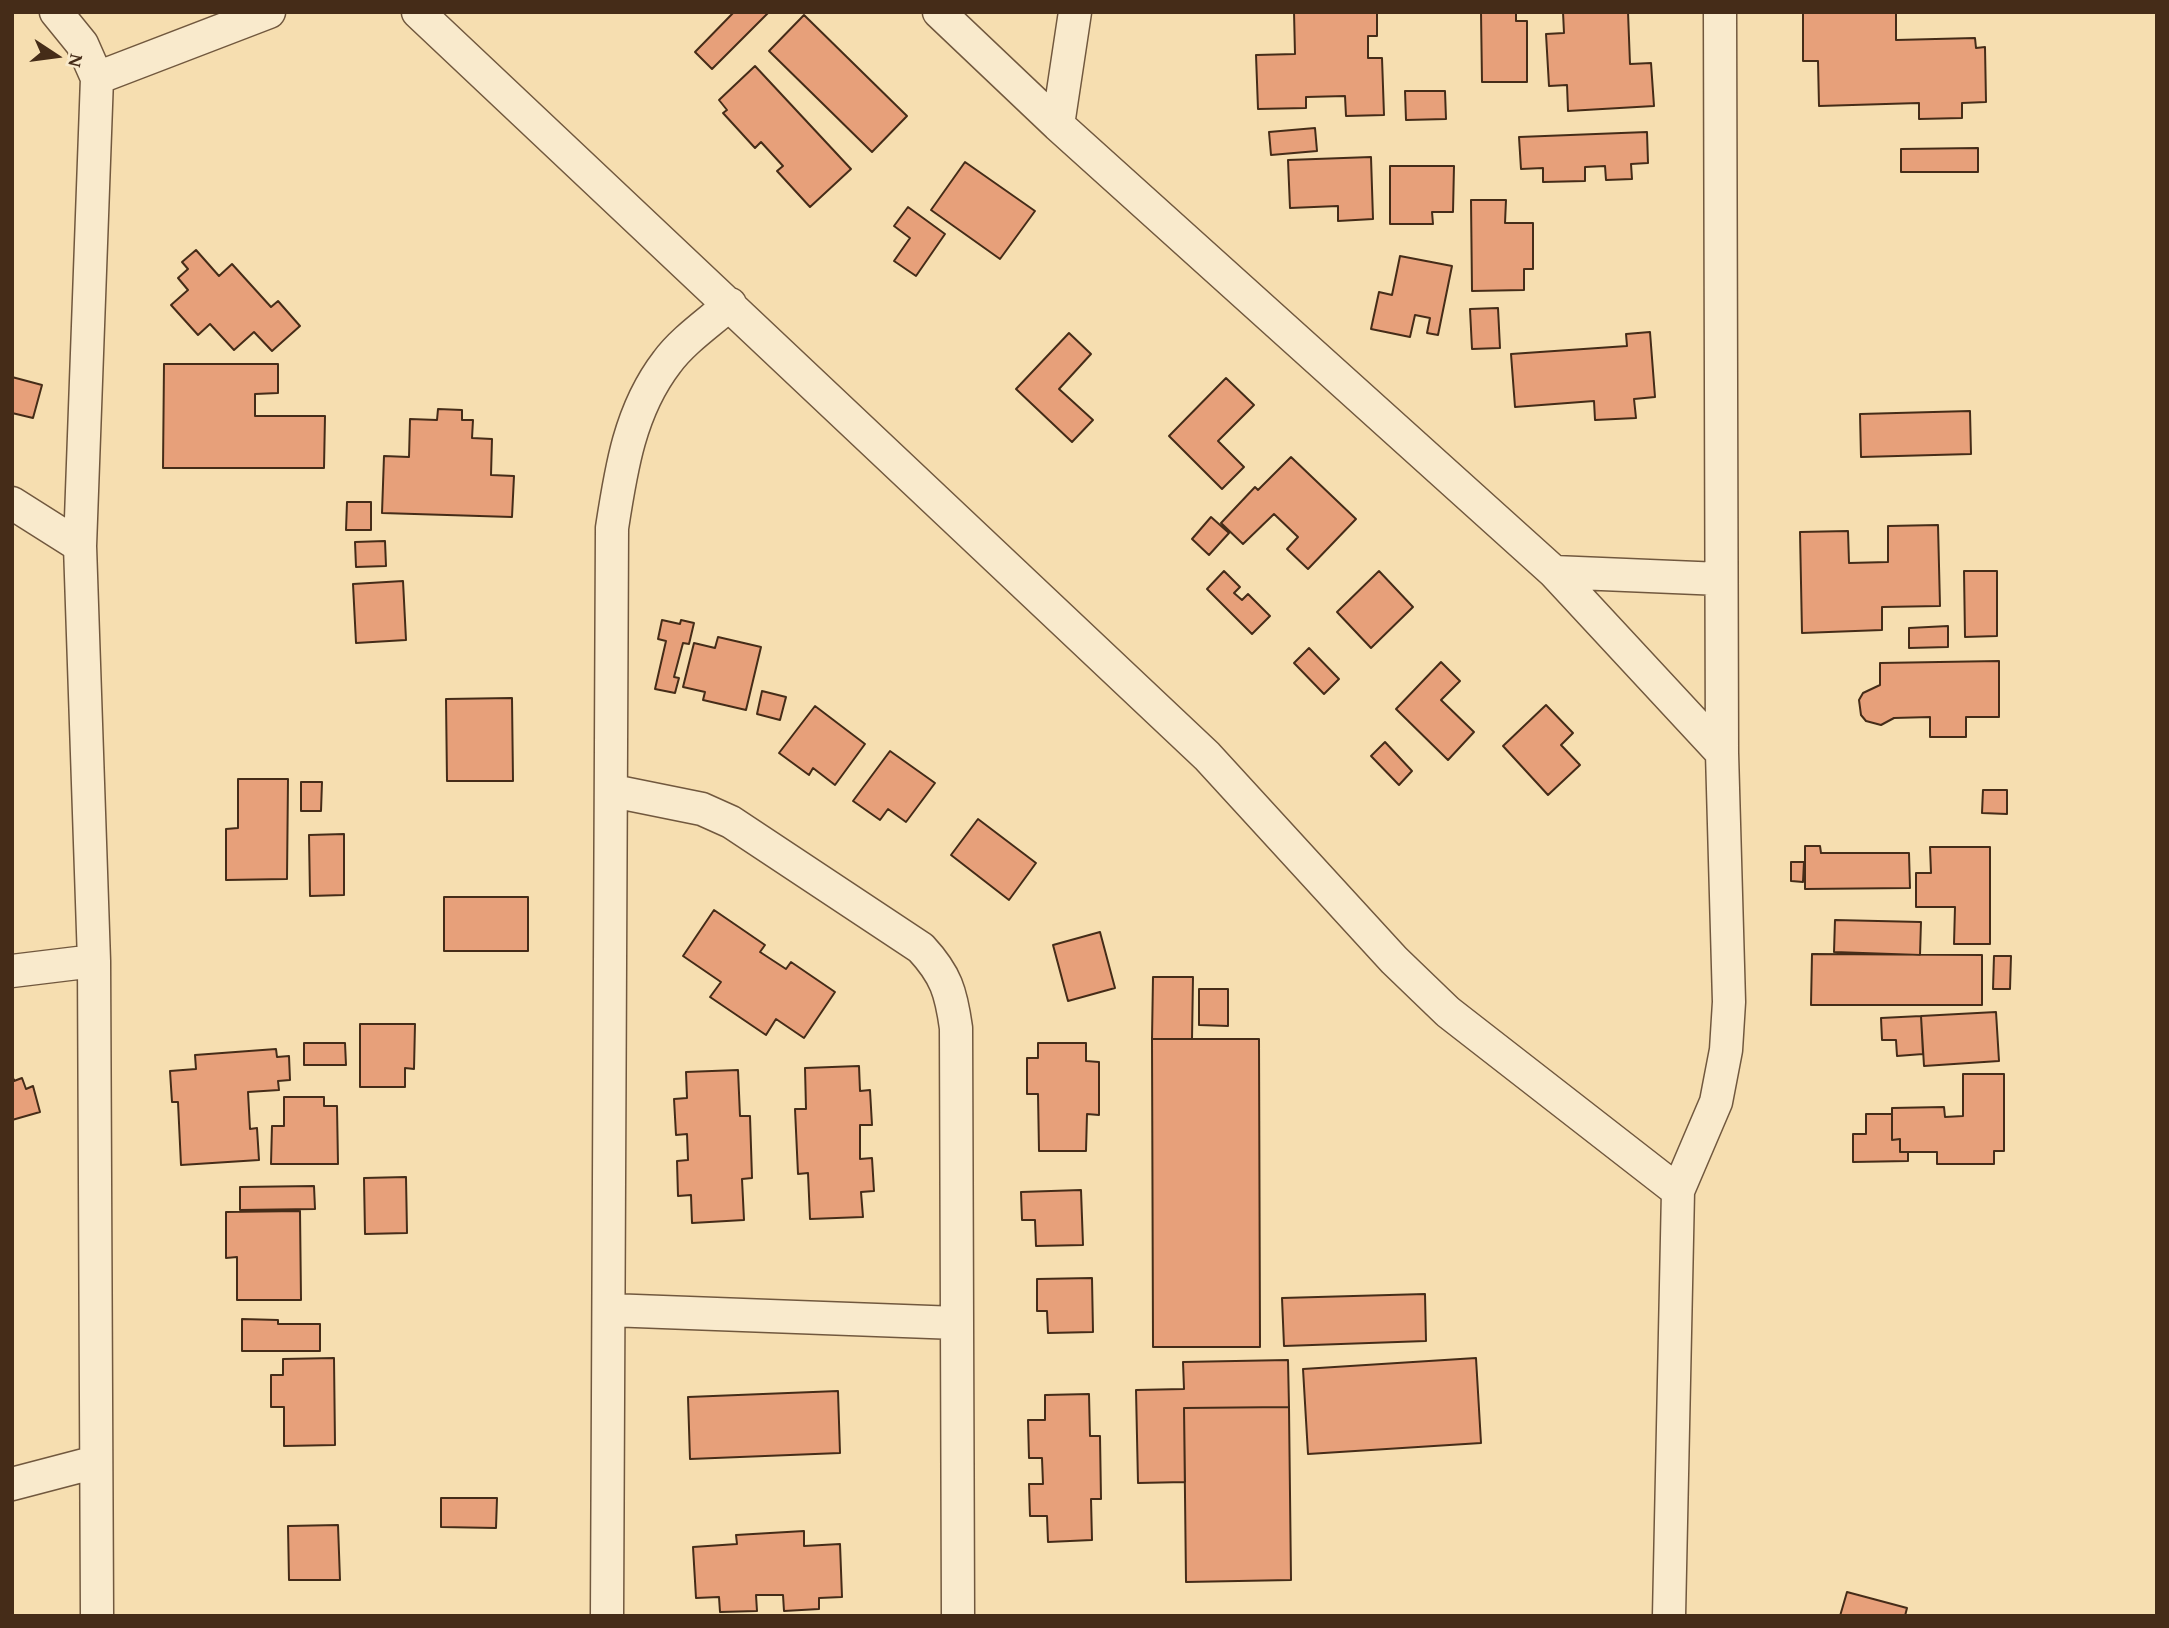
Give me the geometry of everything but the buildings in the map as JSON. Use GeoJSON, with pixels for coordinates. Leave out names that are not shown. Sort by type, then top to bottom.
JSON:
{"type":"FeatureCollection","features":[{"type":"Feature","properties":{"kind":"street"},"geometry":{"type":"LineString","coordinates":[[56,12],[82,44],[97,78],[80,546],[94,961],[97,1616]]}},
{"type":"Feature","properties":{"kind":"street"},"geometry":{"type":"LineString","coordinates":[[97,78],[269,12]]}},
{"type":"Feature","properties":{"kind":"street"},"geometry":{"type":"LineString","coordinates":[[418,12],[1207,756],[1385,951],[1448,1013],[1678,1191]]}},
{"type":"Feature","properties":{"kind":"street"},"geometry":{"type":"LineString","coordinates":[[939,12],[1058,125],[1554,572],[1721,753]]}},
{"type":"Feature","properties":{"kind":"street"},"geometry":{"type":"LineString","coordinates":[[1058,125],[1076,12]]}},
{"type":"Feature","properties":{"kind":"street"},"geometry":{"type":"LineString","coordinates":[[1669,1616],[1678,1191],[1716,1102],[1726,1050],[1729,1002],[1721,753],[1720,12]]}},
{"type":"Feature","properties":{"kind":"street"},"geometry":{"type":"LineString","coordinates":[[607,1616],[613,792],[612,528],[630,433],[647,393],[668,360],[730,304]]}},
{"type":"Feature","properties":{"kind":"street"},"geometry":{"type":"LineString","coordinates":[[12,503],[80,546]]}},
{"type":"Feature","properties":{"kind":"street"},"geometry":{"type":"LineString","coordinates":[[1554,572],[1721,579]]}},
{"type":"Feature","properties":{"kind":"street"},"geometry":{"type":"LineString","coordinates":[[613,792],[702,809],[731,822],[902,935],[938,967],[952,994],[956,1028],[958,1616]]}},
{"type":"Feature","properties":{"kind":"street"},"geometry":{"type":"LineString","coordinates":[[12,971],[94,961]]}},
{"type":"Feature","properties":{"kind":"street"},"geometry":{"type":"LineString","coordinates":[[609,1310],[957,1323]]}},
{"type":"Feature","properties":{"kind":"street"},"geometry":{"type":"LineString","coordinates":[[12,1484],[96,1462]]}}]}
